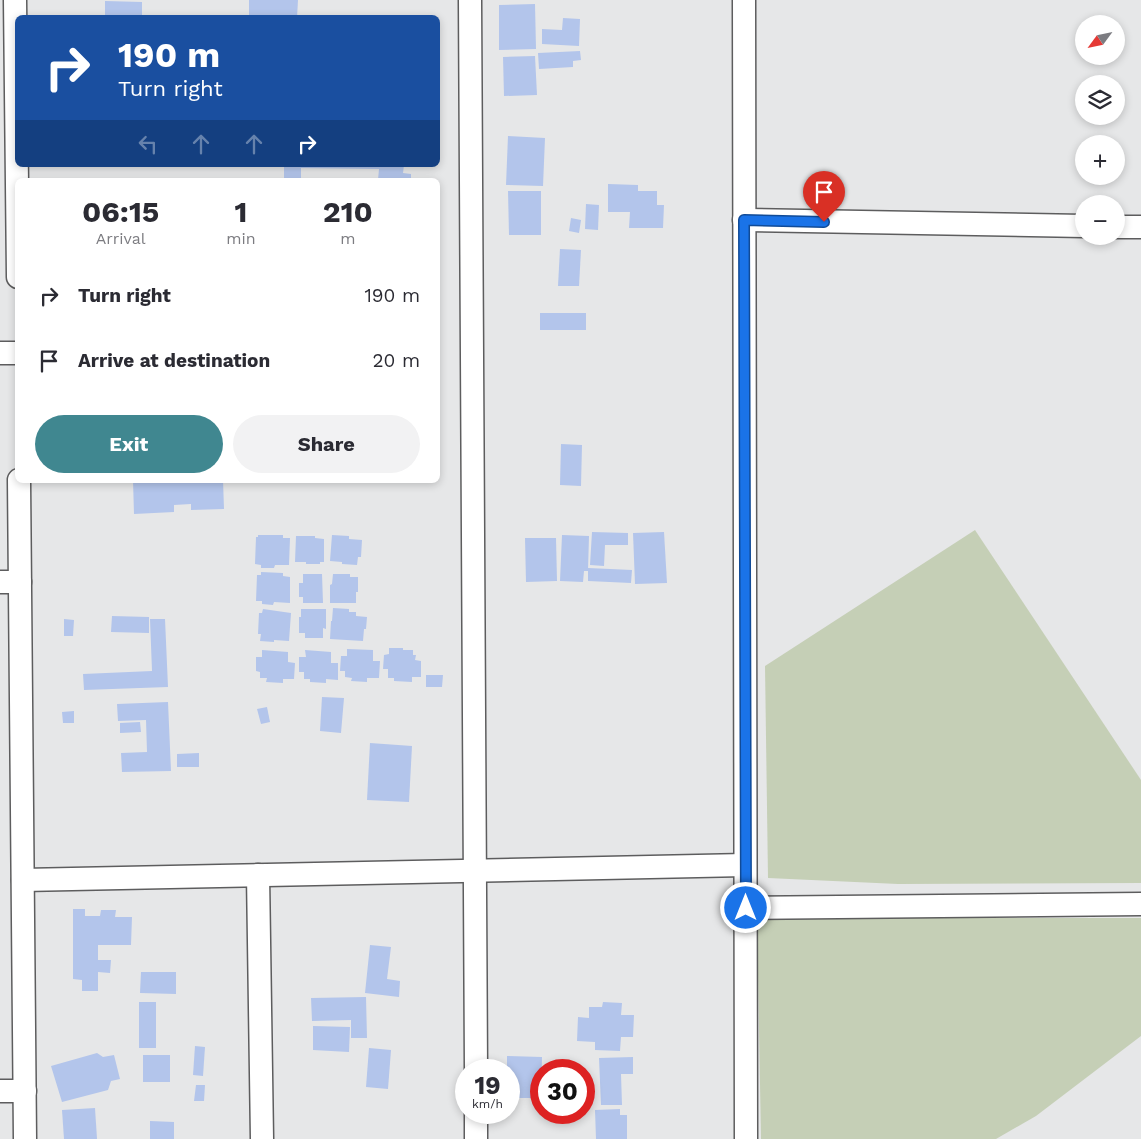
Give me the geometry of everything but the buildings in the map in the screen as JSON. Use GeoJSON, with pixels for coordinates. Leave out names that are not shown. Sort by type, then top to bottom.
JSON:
{"type":"FeatureCollection","features":[{"type":"Feature","properties":{"kind":"street"},"geometry":{"type":"LineString","coordinates":[[15,0],[15,15]]}},
{"type":"Feature","properties":{"kind":"street"},"geometry":{"type":"LineString","coordinates":[[470,0],[476,1059]]}},
{"type":"Feature","properties":{"kind":"street"},"geometry":{"type":"LineString","coordinates":[[744,0],[746,1139]]}},
{"type":"Feature","properties":{"kind":"street"},"geometry":{"type":"LineString","coordinates":[[744,220],[1075,226]]}},
{"type":"Feature","properties":{"kind":"street"},"geometry":{"type":"LineString","coordinates":[[1125,227],[1141,228]]}},
{"type":"Feature","properties":{"kind":"street"},"geometry":{"type":"LineString","coordinates":[[0,353],[15,353]]}},
{"type":"Feature","properties":{"kind":"street"},"geometry":{"type":"LineString","coordinates":[[19,483],[10,582],[23,880],[25,1139]]}},
{"type":"Feature","properties":{"kind":"street"},"geometry":{"type":"LineString","coordinates":[[23,880],[745,865]]}},
{"type":"Feature","properties":{"kind":"street"},"geometry":{"type":"LineString","coordinates":[[258,875],[262,1139]]}},
{"type":"Feature","properties":{"kind":"street"},"geometry":{"type":"LineString","coordinates":[[746,908],[1141,904]]}},
{"type":"Feature","properties":{"kind":"street"},"geometry":{"type":"LineString","coordinates":[[0,1091],[25,1091]]}},
{"type":"Feature","properties":{"kind":"street"},"geometry":{"type":"LineString","coordinates":[[476,1124],[476,1139]]}},
{"type":"Feature","properties":{"kind":"green space"},"geometry":{"type":"Polygon","coordinates":[[[975,530],[1141,780],[1141,883],[898,884],[768,878],[765,666],[975,530]]]}},
{"type":"Feature","properties":{"kind":"green space"},"geometry":{"type":"Polygon","coordinates":[[[757,918],[1141,918],[1141,1036],[1036,1116],[996,1139],[761,1139],[757,918]]]}},
{"type":"Feature","properties":{"kind":"route"},"geometry":{"type":"LineString","coordinates":[[746,908],[744,220],[824,222]]}}]}
